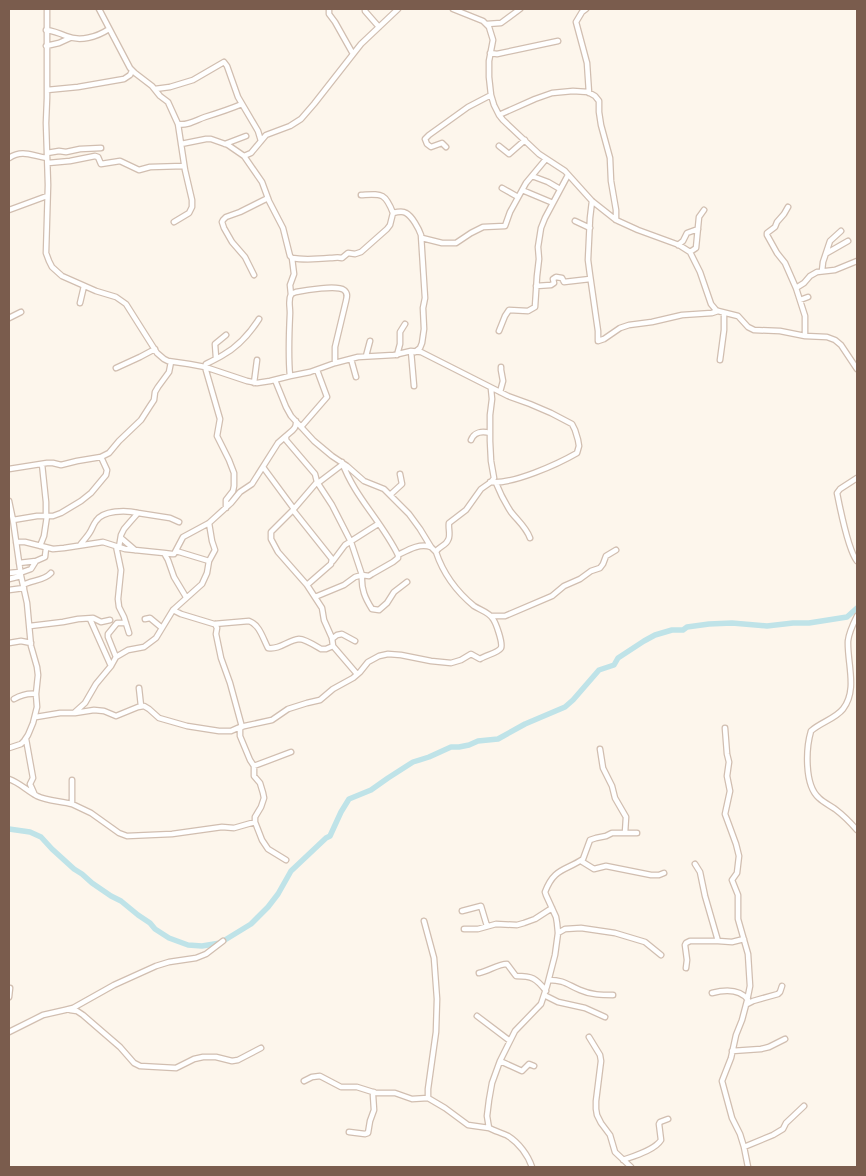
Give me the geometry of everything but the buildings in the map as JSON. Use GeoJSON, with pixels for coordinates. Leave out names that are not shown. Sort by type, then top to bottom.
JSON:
{"type":"FeatureCollection","features":[{"type":"Feature","properties":{"kind":"street"},"geometry":{"type":"LineString","coordinates":[[46,9],[46,123],[48,158],[46,253],[52,267],[59,274],[122,301],[132,311],[164,359],[171,362],[206,366],[254,383],[270,382],[317,370],[352,358],[413,352],[425,354],[515,400],[530,404],[572,424],[577,434],[579,446],[577,453],[551,466],[505,482],[493,483],[481,489],[466,510],[449,523],[448,540],[436,552]]}},
{"type":"Feature","properties":{"kind":"street"},"geometry":{"type":"LineString","coordinates":[[99,9],[132,71],[168,102],[178,124],[192,207],[189,213],[174,222]]}},
{"type":"Feature","properties":{"kind":"street"},"geometry":{"type":"LineString","coordinates":[[329,9],[329,14],[336,22],[353,54]]}},
{"type":"Feature","properties":{"kind":"street"},"geometry":{"type":"LineString","coordinates":[[365,9],[378,28]]}},
{"type":"Feature","properties":{"kind":"street"},"geometry":{"type":"LineString","coordinates":[[244,156],[251,154],[261,140],[269,134],[290,126],[300,119],[361,44],[398,9]]}},
{"type":"Feature","properties":{"kind":"street"},"geometry":{"type":"LineString","coordinates":[[454,9],[483,21],[490,30],[493,40],[489,61],[489,77],[491,95],[499,115],[546,159],[568,174],[592,201],[616,220],[678,245],[690,252],[700,272],[711,304],[718,311],[738,316],[748,328],[754,330],[780,331],[805,336],[827,337],[836,340],[857,369]]}},
{"type":"Feature","properties":{"kind":"street"},"geometry":{"type":"LineString","coordinates":[[487,24],[501,23],[520,9]]}},
{"type":"Feature","properties":{"kind":"street"},"geometry":{"type":"LineString","coordinates":[[583,9],[576,22],[587,63],[589,93]]}},
{"type":"Feature","properties":{"kind":"street"},"geometry":{"type":"LineString","coordinates":[[46,46],[70,38],[87,38],[109,29]]}},
{"type":"Feature","properties":{"kind":"street"},"geometry":{"type":"LineString","coordinates":[[46,30],[57,32],[70,38]]}},
{"type":"Feature","properties":{"kind":"street"},"geometry":{"type":"LineString","coordinates":[[490,52],[497,54],[558,41]]}},
{"type":"Feature","properties":{"kind":"street"},"geometry":{"type":"LineString","coordinates":[[155,89],[170,87],[193,80],[224,62],[242,104],[258,131],[261,140]]}},
{"type":"Feature","properties":{"kind":"street"},"geometry":{"type":"LineString","coordinates":[[47,90],[124,79],[132,71]]}},
{"type":"Feature","properties":{"kind":"street"},"geometry":{"type":"LineString","coordinates":[[499,115],[535,98],[552,93],[568,91],[589,93],[595,96],[599,101],[600,118],[610,158],[610,181],[616,210],[616,220]]}},
{"type":"Feature","properties":{"kind":"street"},"geometry":{"type":"LineString","coordinates":[[446,147],[442,143],[431,147],[425,139],[463,110],[491,95]]}},
{"type":"Feature","properties":{"kind":"street"},"geometry":{"type":"LineString","coordinates":[[178,124],[189,123],[242,104]]}},
{"type":"Feature","properties":{"kind":"street"},"geometry":{"type":"LineString","coordinates":[[225,144],[246,136]]}},
{"type":"Feature","properties":{"kind":"street"},"geometry":{"type":"LineString","coordinates":[[181,144],[206,138],[225,144],[244,156],[262,182],[283,228],[292,258],[294,274],[290,284],[288,340],[290,376]]}},
{"type":"Feature","properties":{"kind":"street"},"geometry":{"type":"LineString","coordinates":[[499,146],[509,154],[525,140]]}},
{"type":"Feature","properties":{"kind":"street"},"geometry":{"type":"LineString","coordinates":[[48,158],[59,151],[102,148]]}},
{"type":"Feature","properties":{"kind":"street"},"geometry":{"type":"LineString","coordinates":[[9,158],[19,153],[70,161],[95,156],[98,157],[100,164],[121,161],[137,170],[150,167],[184,166]]}},
{"type":"Feature","properties":{"kind":"street"},"geometry":{"type":"LineString","coordinates":[[422,238],[442,243],[454,243],[483,227],[505,226],[510,212],[526,183],[546,159]]}},
{"type":"Feature","properties":{"kind":"street"},"geometry":{"type":"LineString","coordinates":[[499,330],[509,310],[528,311],[535,308],[539,238],[544,220],[568,174]]}},
{"type":"Feature","properties":{"kind":"street"},"geometry":{"type":"LineString","coordinates":[[532,176],[560,189]]}},
{"type":"Feature","properties":{"kind":"street"},"geometry":{"type":"LineString","coordinates":[[502,188],[518,197]]}},
{"type":"Feature","properties":{"kind":"street"},"geometry":{"type":"LineString","coordinates":[[522,190],[553,203]]}},
{"type":"Feature","properties":{"kind":"street"},"geometry":{"type":"LineString","coordinates":[[292,258],[342,258],[348,254],[360,253],[388,228],[393,213],[383,195],[376,193],[361,195]]}},
{"type":"Feature","properties":{"kind":"street"},"geometry":{"type":"LineString","coordinates":[[9,210],[48,196]]}},
{"type":"Feature","properties":{"kind":"street"},"geometry":{"type":"LineString","coordinates":[[254,275],[245,257],[232,242],[222,222],[226,218],[268,198]]}},
{"type":"Feature","properties":{"kind":"street"},"geometry":{"type":"LineString","coordinates":[[592,201],[588,260],[598,328],[598,341],[629,325],[682,315],[718,311]]}},
{"type":"Feature","properties":{"kind":"street"},"geometry":{"type":"LineString","coordinates":[[788,207],[775,227],[767,235],[785,263],[796,288],[805,316],[805,336]]}},
{"type":"Feature","properties":{"kind":"street"},"geometry":{"type":"LineString","coordinates":[[690,252],[696,248],[699,217],[704,210]]}},
{"type":"Feature","properties":{"kind":"street"},"geometry":{"type":"LineString","coordinates":[[393,213],[403,212],[407,214],[418,228],[422,238],[425,294],[423,308],[424,329],[422,345],[413,352]]}},
{"type":"Feature","properties":{"kind":"street"},"geometry":{"type":"LineString","coordinates":[[575,221],[590,228]]}},
{"type":"Feature","properties":{"kind":"street"},"geometry":{"type":"LineString","coordinates":[[678,245],[683,241],[687,233],[698,229]]}},
{"type":"Feature","properties":{"kind":"street"},"geometry":{"type":"LineString","coordinates":[[822,271],[830,241],[841,232]]}},
{"type":"Feature","properties":{"kind":"street"},"geometry":{"type":"LineString","coordinates":[[827,253],[848,241]]}},
{"type":"Feature","properties":{"kind":"street"},"geometry":{"type":"LineString","coordinates":[[796,288],[810,276],[857,262]]}},
{"type":"Feature","properties":{"kind":"street"},"geometry":{"type":"LineString","coordinates":[[536,286],[551,285],[556,277],[562,278],[564,282],[590,279]]}},
{"type":"Feature","properties":{"kind":"street"},"geometry":{"type":"LineString","coordinates":[[80,303],[84,286]]}},
{"type":"Feature","properties":{"kind":"street"},"geometry":{"type":"LineString","coordinates":[[291,295],[300,291],[324,288],[340,289],[346,292],[346,302],[335,347],[335,363]]}},
{"type":"Feature","properties":{"kind":"street"},"geometry":{"type":"LineString","coordinates":[[800,300],[808,298]]}},
{"type":"Feature","properties":{"kind":"street"},"geometry":{"type":"LineString","coordinates":[[9,318],[21,312]]}},
{"type":"Feature","properties":{"kind":"street"},"geometry":{"type":"LineString","coordinates":[[720,360],[724,313]]}},
{"type":"Feature","properties":{"kind":"street"},"geometry":{"type":"LineString","coordinates":[[206,366],[241,342],[260,319]]}},
{"type":"Feature","properties":{"kind":"street"},"geometry":{"type":"LineString","coordinates":[[397,355],[400,344],[400,332],[405,324]]}},
{"type":"Feature","properties":{"kind":"street"},"geometry":{"type":"LineString","coordinates":[[216,358],[216,343],[226,335]]}},
{"type":"Feature","properties":{"kind":"street"},"geometry":{"type":"LineString","coordinates":[[366,356],[370,341]]}},
{"type":"Feature","properties":{"kind":"street"},"geometry":{"type":"LineString","coordinates":[[116,368],[155,348]]}},
{"type":"Feature","properties":{"kind":"street"},"geometry":{"type":"LineString","coordinates":[[413,352],[414,386]]}},
{"type":"Feature","properties":{"kind":"street"},"geometry":{"type":"LineString","coordinates":[[352,358],[356,377]]}},
{"type":"Feature","properties":{"kind":"street"},"geometry":{"type":"LineString","coordinates":[[254,383],[257,360]]}},
{"type":"Feature","properties":{"kind":"street"},"geometry":{"type":"LineString","coordinates":[[9,469],[53,463],[60,466],[101,457],[111,452],[119,441],[141,420],[154,400],[155,392],[169,372],[171,362]]}},
{"type":"Feature","properties":{"kind":"street"},"geometry":{"type":"LineString","coordinates":[[206,366],[220,419],[217,436],[234,472],[233,491],[226,500],[226,508]]}},
{"type":"Feature","properties":{"kind":"street"},"geometry":{"type":"LineString","coordinates":[[500,392],[503,381],[501,367]]}},
{"type":"Feature","properties":{"kind":"street"},"geometry":{"type":"LineString","coordinates":[[301,427],[327,397],[317,370]]}},
{"type":"Feature","properties":{"kind":"street"},"geometry":{"type":"LineString","coordinates":[[275,380],[286,407],[301,427],[322,447],[364,481],[379,487],[390,495],[412,518],[436,552],[456,588],[476,607],[491,616],[502,617],[552,596],[564,586],[600,568],[606,556],[616,550]]}},
{"type":"Feature","properties":{"kind":"street"},"geometry":{"type":"LineString","coordinates":[[490,388],[492,391],[490,433],[493,483],[530,538]]}},
{"type":"Feature","properties":{"kind":"street"},"geometry":{"type":"LineString","coordinates":[[168,560],[185,536],[209,523],[226,508],[238,493],[253,482],[278,443],[294,430],[296,421]]}},
{"type":"Feature","properties":{"kind":"street"},"geometry":{"type":"LineString","coordinates":[[472,440],[474,435],[478,433],[490,433]]}},
{"type":"Feature","properties":{"kind":"street"},"geometry":{"type":"LineString","coordinates":[[286,436],[287,442],[315,474],[351,542],[362,575],[363,594],[372,609],[382,608],[394,592],[408,582]]}},
{"type":"Feature","properties":{"kind":"street"},"geometry":{"type":"LineString","coordinates":[[13,520],[52,516],[81,501],[91,493],[107,472],[106,465],[101,457]]}},
{"type":"Feature","properties":{"kind":"street"},"geometry":{"type":"LineString","coordinates":[[342,463],[318,482],[294,510],[274,528],[271,539],[278,552],[307,585],[322,608],[333,646],[357,674]]}},
{"type":"Feature","properties":{"kind":"street"},"geometry":{"type":"LineString","coordinates":[[315,598],[355,577],[369,576],[398,558],[398,554],[389,538],[358,494],[342,463]]}},
{"type":"Feature","properties":{"kind":"street"},"geometry":{"type":"LineString","coordinates":[[40,546],[44,536],[46,516],[42,464]]}},
{"type":"Feature","properties":{"kind":"street"},"geometry":{"type":"LineString","coordinates":[[263,467],[332,558],[332,561]]}},
{"type":"Feature","properties":{"kind":"street"},"geometry":{"type":"LineString","coordinates":[[390,495],[402,484],[400,474]]}},
{"type":"Feature","properties":{"kind":"street"},"geometry":{"type":"LineString","coordinates":[[857,478],[840,489],[838,493],[845,530],[854,557],[857,560]]}},
{"type":"Feature","properties":{"kind":"street"},"geometry":{"type":"LineString","coordinates":[[9,501],[20,574],[28,607],[31,643],[37,667],[38,683],[36,717],[26,739],[21,744],[9,748]]}},
{"type":"Feature","properties":{"kind":"street"},"geometry":{"type":"LineString","coordinates":[[80,545],[89,534],[96,520],[119,511],[138,512],[170,518],[180,522]]}},
{"type":"Feature","properties":{"kind":"street"},"geometry":{"type":"LineString","coordinates":[[129,633],[119,607],[121,570],[118,546],[124,529],[138,512]]}},
{"type":"Feature","properties":{"kind":"street"},"geometry":{"type":"LineString","coordinates":[[74,713],[85,703],[116,657],[128,650],[140,649],[148,645],[156,638],[173,610],[202,584],[208,572],[209,561],[215,550],[209,523]]}},
{"type":"Feature","properties":{"kind":"street"},"geometry":{"type":"LineString","coordinates":[[307,585],[321,574],[345,546],[378,524]]}},
{"type":"Feature","properties":{"kind":"street"},"geometry":{"type":"LineString","coordinates":[[121,538],[135,550]]}},
{"type":"Feature","properties":{"kind":"street"},"geometry":{"type":"LineString","coordinates":[[16,542],[60,549],[103,542],[135,550],[174,553],[209,561]]}},
{"type":"Feature","properties":{"kind":"street"},"geometry":{"type":"LineString","coordinates":[[398,554],[422,545],[431,547]]}},
{"type":"Feature","properties":{"kind":"street"},"geometry":{"type":"LineString","coordinates":[[19,563],[36,561],[45,557],[46,548]]}},
{"type":"Feature","properties":{"kind":"street"},"geometry":{"type":"LineString","coordinates":[[164,553],[174,577],[186,597]]}},
{"type":"Feature","properties":{"kind":"street"},"geometry":{"type":"LineString","coordinates":[[9,579],[32,569],[36,561]]}},
{"type":"Feature","properties":{"kind":"street"},"geometry":{"type":"LineString","coordinates":[[9,590],[44,578],[51,572]]}},
{"type":"Feature","properties":{"kind":"street"},"geometry":{"type":"LineString","coordinates":[[9,573],[20,574]]}},
{"type":"Feature","properties":{"kind":"street"},"geometry":{"type":"LineString","coordinates":[[173,610],[215,624],[252,622],[258,628],[270,649],[278,648],[298,639],[314,644],[321,650],[333,646]]}},
{"type":"Feature","properties":{"kind":"street"},"geometry":{"type":"LineString","coordinates":[[36,717],[88,710],[100,710],[116,716],[140,706],[146,707],[158,718],[187,726],[228,731],[272,720],[288,709],[320,700],[332,689],[357,674],[372,659],[384,655],[401,655],[451,663],[471,654],[480,659],[501,648],[496,625],[491,616]]}},
{"type":"Feature","properties":{"kind":"street"},"geometry":{"type":"LineString","coordinates":[[857,616],[848,640],[851,687],[848,699],[844,708],[811,730],[808,753],[808,774],[814,792],[819,798],[845,817],[857,830]]}},
{"type":"Feature","properties":{"kind":"street"},"geometry":{"type":"LineString","coordinates":[[145,619],[150,618],[162,628]]}},
{"type":"Feature","properties":{"kind":"street"},"geometry":{"type":"LineString","coordinates":[[30,626],[78,619],[95,619],[101,622],[110,620]]}},
{"type":"Feature","properties":{"kind":"street"},"geometry":{"type":"LineString","coordinates":[[90,619],[111,666]]}},
{"type":"Feature","properties":{"kind":"street"},"geometry":{"type":"LineString","coordinates":[[116,657],[108,634],[117,623],[126,623]]}},
{"type":"Feature","properties":{"kind":"street"},"geometry":{"type":"LineString","coordinates":[[215,624],[221,658],[230,682],[241,727],[242,740],[254,766],[254,776],[261,787],[264,798],[255,816],[255,822],[268,850],[286,860]]}},
{"type":"Feature","properties":{"kind":"street"},"geometry":{"type":"LineString","coordinates":[[332,640],[342,634],[355,640]]}},
{"type":"Feature","properties":{"kind":"street"},"geometry":{"type":"LineString","coordinates":[[9,643],[21,641],[31,643]]}},
{"type":"Feature","properties":{"kind":"street"},"geometry":{"type":"LineString","coordinates":[[139,688],[140,706]]}},
{"type":"Feature","properties":{"kind":"street"},"geometry":{"type":"LineString","coordinates":[[14,699],[26,694],[36,694]]}},
{"type":"Feature","properties":{"kind":"street"},"geometry":{"type":"LineString","coordinates":[[725,728],[729,762],[727,776],[730,791],[725,814],[739,856],[737,873],[732,880],[738,895],[738,919],[749,958],[750,986],[731,1058],[722,1081],[732,1118],[744,1147],[748,1167]]}},
{"type":"Feature","properties":{"kind":"street"},"geometry":{"type":"LineString","coordinates":[[26,739],[33,778],[30,784],[34,794]]}},
{"type":"Feature","properties":{"kind":"street"},"geometry":{"type":"LineString","coordinates":[[600,750],[602,763],[614,794],[626,817],[624,833]]}},
{"type":"Feature","properties":{"kind":"street"},"geometry":{"type":"LineString","coordinates":[[254,766],[291,752]]}},
{"type":"Feature","properties":{"kind":"street"},"geometry":{"type":"LineString","coordinates":[[9,779],[48,800],[72,804],[91,813],[122,835],[127,836],[172,834],[222,827],[234,828],[255,822]]}},
{"type":"Feature","properties":{"kind":"street"},"geometry":{"type":"LineString","coordinates":[[72,780],[72,804]]}},
{"type":"Feature","properties":{"kind":"street"},"geometry":{"type":"LineString","coordinates":[[489,1128],[487,1116],[489,1100],[492,1083],[500,1061],[519,1026],[539,1008],[549,980],[557,947],[558,933],[556,917],[546,895],[552,879],[559,871],[584,858],[590,840],[612,833],[637,833]]}},
{"type":"Feature","properties":{"kind":"street"},"geometry":{"type":"LineString","coordinates":[[581,861],[594,869],[606,866],[659,875],[664,873]]}},
{"type":"Feature","properties":{"kind":"street"},"geometry":{"type":"LineString","coordinates":[[695,864],[700,872],[718,941]]}},
{"type":"Feature","properties":{"kind":"street"},"geometry":{"type":"LineString","coordinates":[[462,911],[481,906],[487,926]]}},
{"type":"Feature","properties":{"kind":"street"},"geometry":{"type":"LineString","coordinates":[[464,929],[478,929],[496,924],[524,924],[536,919],[552,908]]}},
{"type":"Feature","properties":{"kind":"street"},"geometry":{"type":"LineString","coordinates":[[424,921],[434,958],[437,999],[436,1032],[428,1098]]}},
{"type":"Feature","properties":{"kind":"street"},"geometry":{"type":"LineString","coordinates":[[558,933],[565,929],[581,928],[615,933],[645,942],[662,955]]}},
{"type":"Feature","properties":{"kind":"street"},"geometry":{"type":"LineString","coordinates":[[686,968],[685,945],[690,941],[732,942],[744,939]]}},
{"type":"Feature","properties":{"kind":"street"},"geometry":{"type":"LineString","coordinates":[[9,1032],[43,1015],[73,1008],[114,985],[156,966],[169,962],[190,960],[206,954],[224,941]]}},
{"type":"Feature","properties":{"kind":"street"},"geometry":{"type":"LineString","coordinates":[[479,973],[500,964],[507,964],[516,976],[527,976],[534,979],[545,993],[558,1002],[585,1008],[605,1017]]}},
{"type":"Feature","properties":{"kind":"street"},"geometry":{"type":"LineString","coordinates":[[549,980],[562,981],[597,995],[613,995]]}},
{"type":"Feature","properties":{"kind":"street"},"geometry":{"type":"LineString","coordinates":[[747,1002],[778,994],[782,990],[782,986]]}},
{"type":"Feature","properties":{"kind":"street"},"geometry":{"type":"LineString","coordinates":[[9,997],[10,988]]}},
{"type":"Feature","properties":{"kind":"street"},"geometry":{"type":"LineString","coordinates":[[712,993],[721,991],[735,992],[744,996],[747,1002]]}},
{"type":"Feature","properties":{"kind":"street"},"geometry":{"type":"LineString","coordinates":[[65,1010],[77,1011],[83,1015],[120,1047],[134,1063],[140,1066],[176,1068],[194,1059],[209,1057],[232,1061],[238,1060],[261,1048]]}},
{"type":"Feature","properties":{"kind":"street"},"geometry":{"type":"LineString","coordinates":[[477,1016],[510,1041]]}},
{"type":"Feature","properties":{"kind":"street"},"geometry":{"type":"LineString","coordinates":[[589,1037],[602,1060],[596,1101],[597,1115],[610,1134],[615,1152],[631,1167]]}},
{"type":"Feature","properties":{"kind":"street"},"geometry":{"type":"LineString","coordinates":[[732,1050],[760,1049],[785,1039]]}},
{"type":"Feature","properties":{"kind":"street"},"geometry":{"type":"LineString","coordinates":[[500,1061],[522,1071],[529,1064],[534,1066]]}},
{"type":"Feature","properties":{"kind":"street"},"geometry":{"type":"LineString","coordinates":[[304,1081],[320,1076],[341,1087],[357,1087],[374,1092],[395,1092],[412,1099],[428,1098],[445,1108],[468,1126],[489,1128],[506,1135],[525,1152],[532,1167]]}},
{"type":"Feature","properties":{"kind":"street"},"geometry":{"type":"LineString","coordinates":[[350,1132],[368,1133],[374,1110],[374,1092]]}},
{"type":"Feature","properties":{"kind":"street"},"geometry":{"type":"LineString","coordinates":[[744,1147],[783,1129],[786,1123],[804,1106]]}},
{"type":"Feature","properties":{"kind":"street"},"geometry":{"type":"LineString","coordinates":[[623,1160],[652,1148],[660,1142],[659,1124],[668,1119]]}},
{"type":"Feature","properties":{"kind":"waterway"},"geometry":{"type":"LineString","coordinates":[[9,829],[30,832],[41,837],[74,869],[121,901],[169,938],[188,945],[202,946],[220,943],[251,924],[268,907],[291,871],[330,836],[349,799],[371,790],[413,762],[451,747],[498,739],[525,724],[565,707],[599,670],[614,665],[618,658],[655,635],[672,630],[683,630],[687,627],[709,624],[732,623],[767,626],[809,623],[847,617],[857,608]]}}]}
